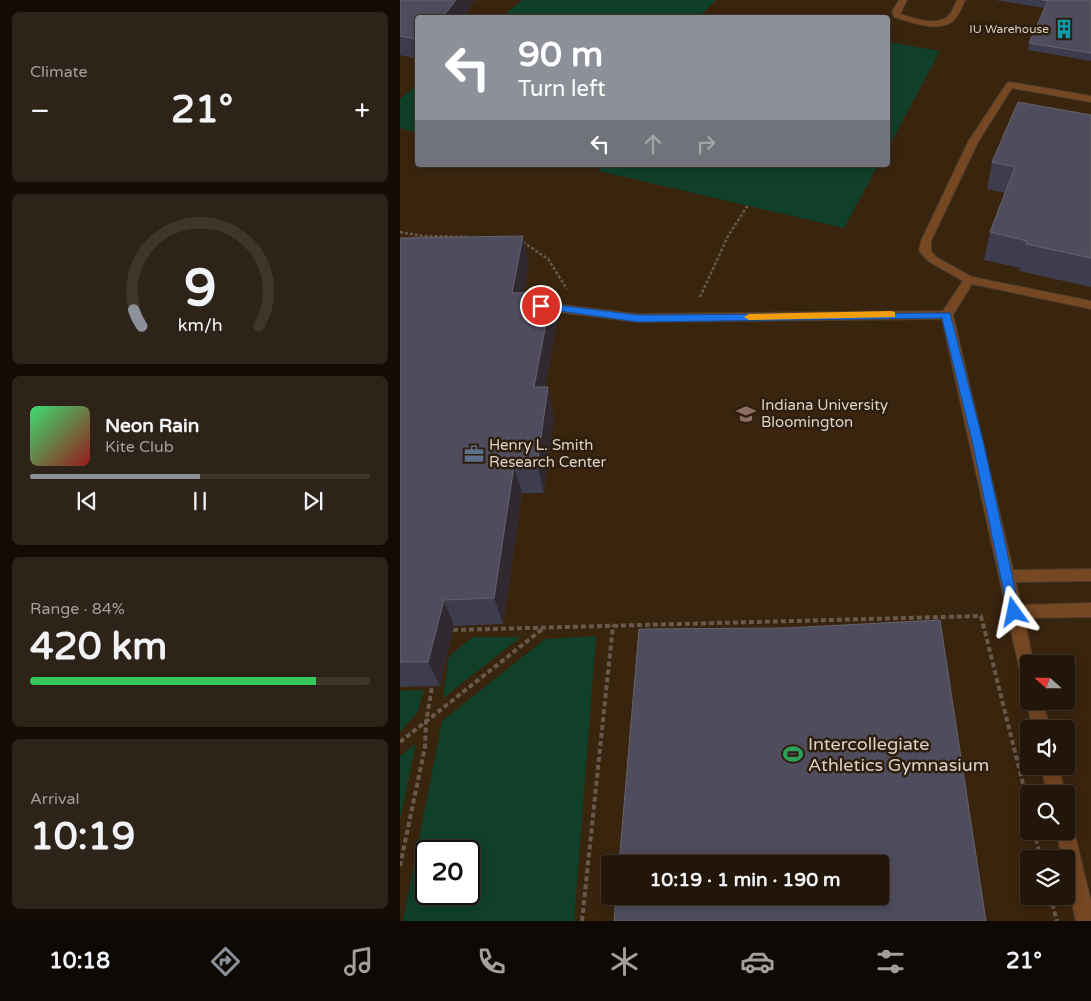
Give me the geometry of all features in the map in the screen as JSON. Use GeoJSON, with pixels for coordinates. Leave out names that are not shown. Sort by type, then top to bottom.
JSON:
{"type":"FeatureCollection","features":[{"type":"Feature","properties":{"kind":"lane"},"geometry":{"type":"LineString","coordinates":[[903,0],[896,12],[897,15],[906,19],[938,24],[951,19],[962,0]]}},
{"type":"Feature","properties":{"kind":"lane"},"geometry":{"type":"LineString","coordinates":[[1091,99],[1010,85],[973,142],[926,241],[925,251],[932,259],[969,280],[1091,304]]}},
{"type":"Feature","properties":{"kind":"lane"},"geometry":{"type":"LineString","coordinates":[[969,280],[946,315],[978,445],[1024,655]]}},
{"type":"Feature","properties":{"kind":"lane"},"geometry":{"type":"LineString","coordinates":[[541,306],[638,318],[690,319],[946,315]]}},
{"type":"Feature","properties":{"kind":"lane"},"geometry":{"type":"LineString","coordinates":[[1006,576],[1091,575]]}},
{"type":"Feature","properties":{"kind":"lane"},"geometry":{"type":"LineString","coordinates":[[1014,612],[1091,610]]}},
{"type":"Feature","properties":{"kind":"lane"},"geometry":{"type":"LineString","coordinates":[[1067,840],[1086,921]]}},
{"type":"Feature","properties":{"kind":"path"},"geometry":{"type":"LineString","coordinates":[[690,319],[728,236],[748,206]]}},
{"type":"Feature","properties":{"kind":"path"},"geometry":{"type":"LineString","coordinates":[[400,232],[422,236],[469,237]]}},
{"type":"Feature","properties":{"kind":"path"},"geometry":{"type":"LineString","coordinates":[[517,238],[548,259],[581,311]]}},
{"type":"Feature","properties":{"kind":"path"},"geometry":{"type":"LineString","coordinates":[[453,630],[981,616],[1023,785]]}},
{"type":"Feature","properties":{"kind":"path"},"geometry":{"type":"LineString","coordinates":[[582,921],[614,625]]}},
{"type":"Feature","properties":{"kind":"path"},"geometry":{"type":"LineString","coordinates":[[400,742],[546,627]]}},
{"type":"Feature","properties":{"kind":"path"},"geometry":{"type":"LineString","coordinates":[[400,866],[425,747],[426,722],[432,686]]}},
{"type":"Feature","properties":{"kind":"path"},"geometry":{"type":"LineString","coordinates":[[1053,905],[1057,921]]}},
{"type":"Feature","properties":{"kind":"shaded area","name":"Indiana University Bloomington"},"geometry":{"type":"Polygon","coordinates":[[[400,0],[1091,0],[1091,921],[400,921],[400,0]]]}},
{"type":"Feature","properties":{"kind":"green space"},"geometry":{"type":"Polygon","coordinates":[[[523,0],[716,0],[701,15],[504,15],[523,0]]]}},
{"type":"Feature","properties":{"kind":"green space"},"geometry":{"type":"Polygon","coordinates":[[[890,42],[940,51],[890,144],[890,42]]]}},
{"type":"Feature","properties":{"kind":"green space"},"geometry":{"type":"Polygon","coordinates":[[[415,87],[415,132],[400,128],[400,99],[415,87]]]}},
{"type":"Feature","properties":{"kind":"green space"},"geometry":{"type":"Polygon","coordinates":[[[602,167],[877,167],[844,228],[599,171],[602,167]]]}},
{"type":"Feature","properties":{"kind":"green space"},"geometry":{"type":"Polygon","coordinates":[[[596,636],[574,921],[403,921],[415,859],[415,905],[480,905],[480,840],[419,840],[442,721],[545,639],[596,636]]]}},
{"type":"Feature","properties":{"kind":"green space"},"geometry":{"type":"Polygon","coordinates":[[[472,637],[521,637],[443,698],[449,657],[472,637]]]}},
{"type":"Feature","properties":{"kind":"green space"},"geometry":{"type":"Polygon","coordinates":[[[424,690],[417,713],[400,732],[400,691],[424,690]]]}},
{"type":"Feature","properties":{"kind":"green space"},"geometry":{"type":"Polygon","coordinates":[[[416,743],[400,820],[400,756],[416,743]]]}},
{"type":"Feature","properties":{"kind":"building"},"geometry":{"type":"Polygon","coordinates":[[[400,0],[456,0],[444,15],[415,15],[415,39],[400,36],[400,0]]]}},
{"type":"Feature","properties":{"kind":"building","name":"IU Warehouse"},"geometry":{"type":"Polygon","coordinates":[[[1042,0],[1091,0],[1091,53],[1029,43],[1048,1],[1042,0]]]}},
{"type":"Feature","properties":{"kind":"building"},"geometry":{"type":"Polygon","coordinates":[[[1018,102],[1091,115],[1091,258],[1026,244],[1027,241],[990,232],[1015,167],[992,162],[1018,102]]]}},
{"type":"Feature","properties":{"kind":"building","name":"Henry L. Smith Research Center"},"geometry":{"type":"Polygon","coordinates":[[[523,236],[512,293],[552,292],[534,387],[548,387],[537,465],[514,466],[494,598],[444,600],[428,662],[400,662],[400,238],[523,236]]]}},
{"type":"Feature","properties":{"kind":"building","name":"Intercollegiate Athletics Gymnasium"},"geometry":{"type":"Polygon","coordinates":[[[940,620],[986,921],[614,921],[615,905],[889,905],[889,855],[620,855],[639,629],[785,628],[940,620]]]}},
{"type":"Feature","properties":{"kind":"slow traffic"},"geometry":{"type":"LineString","coordinates":[[749,317],[891,315]]}},
{"type":"Feature","properties":{"kind":"place","name":"IU Warehouse"},"geometry":{"type":"Point","coordinates":[1064,29]}},
{"type":"Feature","properties":{"kind":"place","name":"Indiana University Bloomington"},"geometry":{"type":"Point","coordinates":[746,414]}},
{"type":"Feature","properties":{"kind":"place","name":"Henry L. Smith Research Center"},"geometry":{"type":"Point","coordinates":[474,454]}},
{"type":"Feature","properties":{"kind":"place","name":"Intercollegiate Athletics Gymnasium"},"geometry":{"type":"Point","coordinates":[793,754]}},
{"type":"Feature","properties":{"kind":"route"},"geometry":{"type":"LineString","coordinates":[[541,306],[638,318],[690,319],[898,314],[946,315],[978,445],[1014,612]]}}]}
